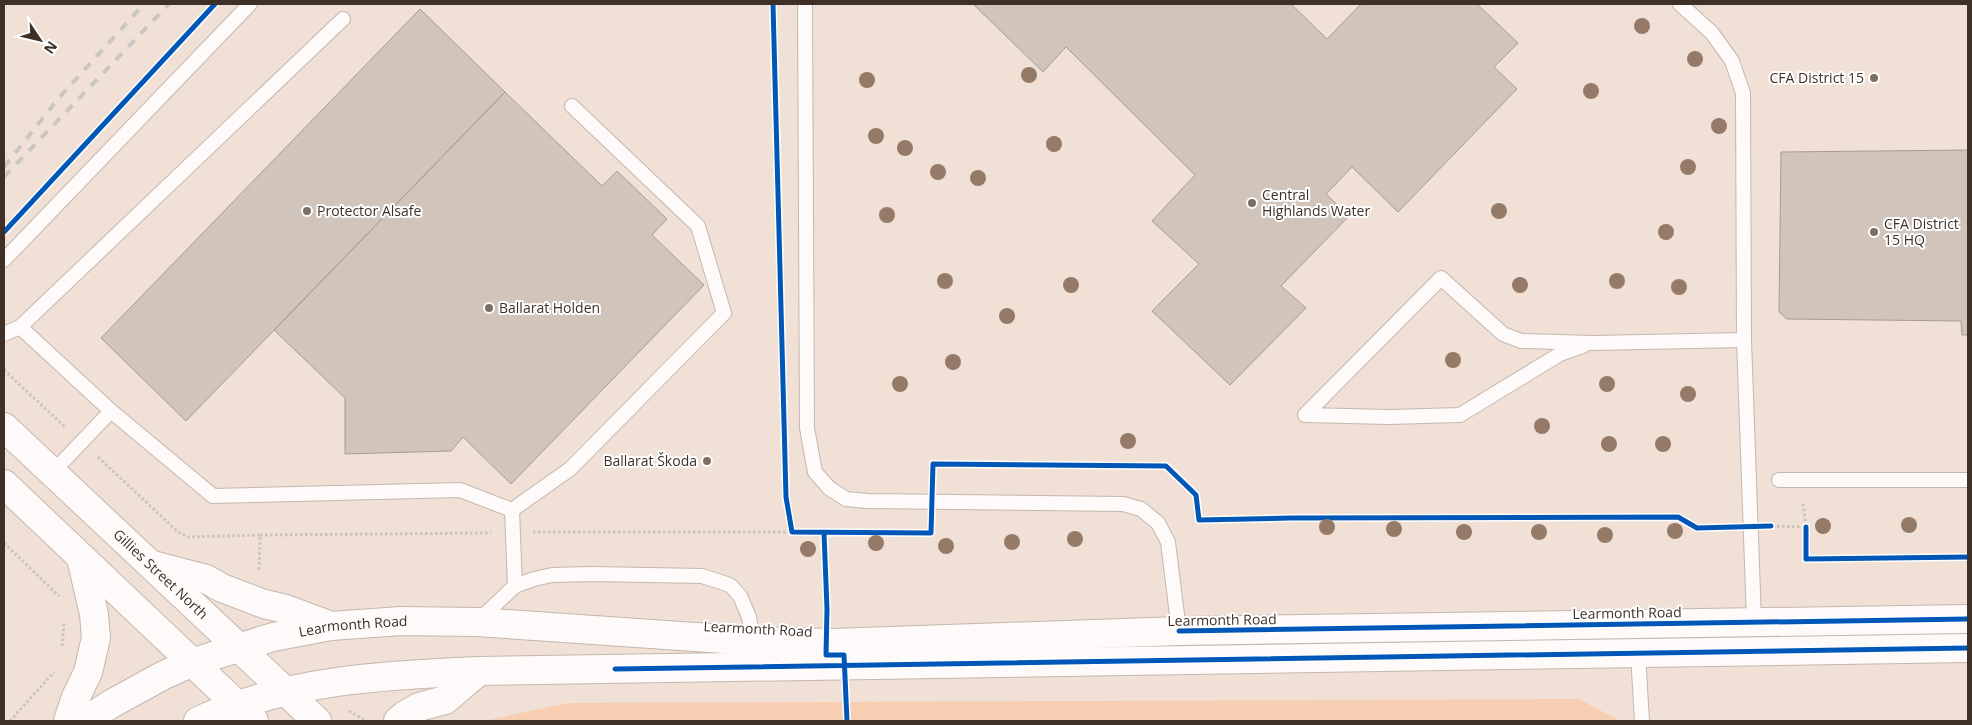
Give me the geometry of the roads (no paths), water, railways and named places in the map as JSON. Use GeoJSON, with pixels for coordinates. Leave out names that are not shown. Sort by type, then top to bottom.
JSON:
{"type":"FeatureCollection","features":[{"type":"Feature","properties":{"kind":"main road","name":"Gillies Street North"},"geometry":{"type":"LineString","coordinates":[[4,427],[317,721]]}},
{"type":"Feature","properties":{"kind":"main road"},"geometry":{"type":"LineString","coordinates":[[4,484],[245,713]]}},
{"type":"Feature","properties":{"kind":"main road"},"geometry":{"type":"LineString","coordinates":[[68,721],[76,697],[88,672],[96,638],[94,614],[80,558]]}},
{"type":"Feature","properties":{"kind":"main road"},"geometry":{"type":"LineString","coordinates":[[150,564],[206,579],[222,588],[264,604],[286,609],[331,626]]}},
{"type":"Feature","properties":{"kind":"main road","name":"Learmonth Road"},"geometry":{"type":"LineString","coordinates":[[85,721],[128,695],[192,663],[238,648],[273,638],[331,626],[401,621],[477,622],[753,641],[833,643],[1179,631],[1968,619]]}},
{"type":"Feature","properties":{"kind":"main road"},"geometry":{"type":"LineString","coordinates":[[1754,621],[1754,650]]}},
{"type":"Feature","properties":{"kind":"main road"},"geometry":{"type":"LineString","coordinates":[[1637,624],[1638,654]]}},
{"type":"Feature","properties":{"kind":"main road"},"geometry":{"type":"LineString","coordinates":[[1179,631],[1181,659]]}},
{"type":"Feature","properties":{"kind":"main road"},"geometry":{"type":"LineString","coordinates":[[198,721],[245,713],[285,692],[332,682],[376,677],[479,671],[1968,648]]}},
{"type":"Feature","properties":{"kind":"main road"},"geometry":{"type":"LineString","coordinates":[[398,721],[419,707],[445,700],[479,671]]}},
{"type":"Feature","properties":{"kind":"lane"},"geometry":{"type":"LineString","coordinates":[[4,260],[250,4]]}},
{"type":"Feature","properties":{"kind":"lane"},"geometry":{"type":"LineString","coordinates":[[804,4],[807,428],[815,472],[829,488],[846,498],[867,501],[1123,504],[1141,509],[1158,523],[1168,542],[1179,631]]}},
{"type":"Feature","properties":{"kind":"lane"},"geometry":{"type":"LineString","coordinates":[[1680,4],[1712,33],[1732,61],[1743,93],[1744,340],[1754,621]]}},
{"type":"Feature","properties":{"kind":"lane"},"geometry":{"type":"LineString","coordinates":[[4,334],[20,327],[343,19]]}},
{"type":"Feature","properties":{"kind":"lane"},"geometry":{"type":"LineString","coordinates":[[512,510],[570,468],[724,313],[698,226],[572,106]]}},
{"type":"Feature","properties":{"kind":"lane"},"geometry":{"type":"LineString","coordinates":[[1593,343],[1560,354],[1460,415],[1389,417],[1305,415],[1441,278],[1494,327],[1509,337],[1521,341],[1593,343],[1744,340]]}},
{"type":"Feature","properties":{"kind":"lane"},"geometry":{"type":"LineString","coordinates":[[20,327],[111,412],[213,496],[460,490],[512,510]]}},
{"type":"Feature","properties":{"kind":"lane"},"geometry":{"type":"LineString","coordinates":[[52,473],[111,412]]}},
{"type":"Feature","properties":{"kind":"lane"},"geometry":{"type":"LineString","coordinates":[[1779,480],[1968,480]]}},
{"type":"Feature","properties":{"kind":"lane"},"geometry":{"type":"LineString","coordinates":[[512,510],[515,586]]}},
{"type":"Feature","properties":{"kind":"lane"},"geometry":{"type":"LineString","coordinates":[[477,622],[515,586],[534,579],[552,575],[683,575],[713,578],[730,586],[744,602],[753,641]]}},
{"type":"Feature","properties":{"kind":"lane"},"geometry":{"type":"LineString","coordinates":[[1638,654],[1642,721]]}},
{"type":"Feature","properties":{"kind":"railway"},"geometry":{"type":"LineString","coordinates":[[4,167],[58,99],[144,4]]}},
{"type":"Feature","properties":{"kind":"railway"},"geometry":{"type":"LineString","coordinates":[[4,177],[169,4]]}},
{"type":"Feature","properties":{"kind":"place","name":"CFA District 15"},"geometry":{"type":"Point","coordinates":[1874,78]}},
{"type":"Feature","properties":{"kind":"place","name":"Central Highlands Water"},"geometry":{"type":"Point","coordinates":[1252,203]}},
{"type":"Feature","properties":{"kind":"place","name":"Protector Alsafe"},"geometry":{"type":"Point","coordinates":[307,211]}},
{"type":"Feature","properties":{"kind":"place","name":"CFA District 15 HQ"},"geometry":{"type":"Point","coordinates":[1874,232]}},
{"type":"Feature","properties":{"kind":"place","name":"Ballarat Holden"},"geometry":{"type":"Point","coordinates":[489,308]}},
{"type":"Feature","properties":{"kind":"place","name":"Ballarat Škoda"},"geometry":{"type":"Point","coordinates":[707,461]}}]}
